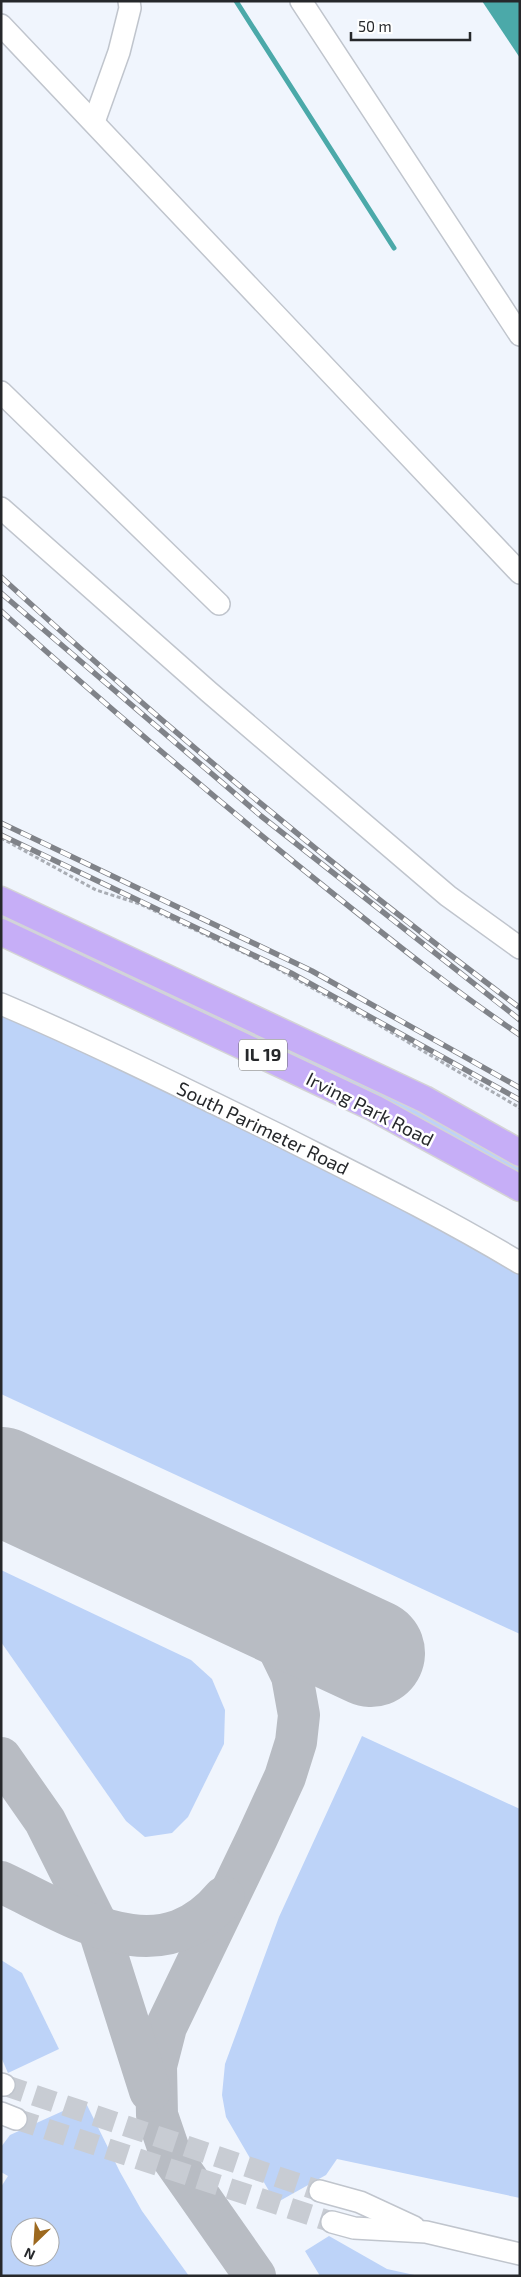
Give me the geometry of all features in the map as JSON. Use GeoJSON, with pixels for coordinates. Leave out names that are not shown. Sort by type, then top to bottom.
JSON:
{"type":"FeatureCollection","features":[{"type":"Feature","properties":{"kind":"main road","name":"Irving Park Road"},"geometry":{"type":"LineString","coordinates":[[1,900],[424,1099],[520,1153]]}},
{"type":"Feature","properties":{"kind":"main road","name":"Irving Park Road"},"geometry":{"type":"LineString","coordinates":[[1,932],[374,1108],[520,1188]]}},
{"type":"Feature","properties":{"kind":"street"},"geometry":{"type":"LineString","coordinates":[[94,122],[119,52],[130,8],[129,1]]}},
{"type":"Feature","properties":{"kind":"street"},"geometry":{"type":"LineString","coordinates":[[301,1],[520,335]]}},
{"type":"Feature","properties":{"kind":"street"},"geometry":{"type":"LineString","coordinates":[[1,25],[520,573]]}},
{"type":"Feature","properties":{"kind":"street"},"geometry":{"type":"LineString","coordinates":[[1,392],[219,604]]}},
{"type":"Feature","properties":{"kind":"street"},"geometry":{"type":"LineString","coordinates":[[1,508],[209,692],[448,896],[520,948]]}},
{"type":"Feature","properties":{"kind":"street","name":"South Parimeter Road"},"geometry":{"type":"LineString","coordinates":[[1,1004],[191,1092],[386,1189],[520,1263]]}},
{"type":"Feature","properties":{"kind":"street"},"geometry":{"type":"LineString","coordinates":[[320,2191],[360,2202],[426,2232]]}},
{"type":"Feature","properties":{"kind":"street"},"geometry":{"type":"LineString","coordinates":[[332,2222],[354,2228],[426,2232],[520,2254]]}},
{"type":"Feature","properties":{"kind":"path"},"geometry":{"type":"LineString","coordinates":[[1,838],[96,890],[140,904],[276,968],[372,1020],[520,1108]]}},
{"type":"Feature","properties":{"kind":"shaded area"},"geometry":{"type":"Polygon","coordinates":[[[482,1],[520,1],[520,58],[482,1]]]}},
{"type":"Feature","properties":{"kind":"shaded area"},"geometry":{"type":"Polygon","coordinates":[[[1,910],[341,1070],[520,1164],[520,1176],[1,920],[1,910]]]}},
{"type":"Feature","properties":{"kind":"shaded area"},"geometry":{"type":"Polygon","coordinates":[[[1,1014],[75,1045],[310,1158],[520,1272],[520,1634],[1,1394],[1,1014]]]}},
{"type":"Feature","properties":{"kind":"shaded area"},"geometry":{"type":"Polygon","coordinates":[[[1,1570],[191,1660],[212,1679],[225,1710],[224,1744],[188,1817],[172,1833],[145,1837],[126,1821],[1,1642],[1,1570]]]}},
{"type":"Feature","properties":{"kind":"shaded area"},"geometry":{"type":"Polygon","coordinates":[[[362,1736],[520,1809],[520,2198],[337,2159],[326,2175],[276,2203],[226,2117],[222,2095],[225,2064],[279,1917],[362,1736]]]}},
{"type":"Feature","properties":{"kind":"shaded area"},"geometry":{"type":"Polygon","coordinates":[[[1,1960],[22,1973],[59,2049],[8,2073],[1,2057],[1,1960]]]}},
{"type":"Feature","properties":{"kind":"shaded area"},"geometry":{"type":"Polygon","coordinates":[[[85,2101],[120,2172],[142,2211],[189,2276],[1,2276],[1,2187],[8,2176],[1,2172],[1,2147],[10,2135],[85,2101]]]}},
{"type":"Feature","properties":{"kind":"shaded area"},"geometry":{"type":"Polygon","coordinates":[[[329,2236],[387,2269],[419,2276],[320,2276],[305,2251],[329,2236]]]}},
{"type":"Feature","properties":{"kind":"waterway"},"geometry":{"type":"LineString","coordinates":[[236,1],[394,248]]}},
{"type":"Feature","properties":{"kind":"taxiway"},"geometry":{"type":"LineString","coordinates":[[226,1586],[257,1615],[273,1637],[292,1676],[299,1715],[296,1742],[285,1777],[166,2027],[156,2066],[157,2115],[171,2156],[255,2276]]}},
{"type":"Feature","properties":{"kind":"taxiway"},"geometry":{"type":"LineString","coordinates":[[1,1758],[45,1821],[98,1927],[150,2091]]}},
{"type":"Feature","properties":{"kind":"taxiway"},"geometry":{"type":"LineString","coordinates":[[1,1882],[86,1923],[115,1932],[144,1936],[172,1933],[198,1920],[224,1897]]}},
{"type":"Feature","properties":{"kind":"runway"},"geometry":{"type":"LineString","coordinates":[[1,1481],[371,1653]]}},
{"type":"Feature","properties":{"kind":"tunnel"},"geometry":{"type":"LineString","coordinates":[[4,2085],[320,2191]]}},
{"type":"Feature","properties":{"kind":"tunnel"},"geometry":{"type":"LineString","coordinates":[[16,2119],[332,2222]]}},
{"type":"Feature","properties":{"kind":"railway"},"geometry":{"type":"LineString","coordinates":[[1,577],[255,799],[386,905],[520,1008]]}},
{"type":"Feature","properties":{"kind":"railway"},"geometry":{"type":"LineString","coordinates":[[1,593],[261,816],[520,1020]]}},
{"type":"Feature","properties":{"kind":"railway"},"geometry":{"type":"LineString","coordinates":[[1,611],[166,756],[250,826],[381,932],[520,1035]]}},
{"type":"Feature","properties":{"kind":"railway"},"geometry":{"type":"LineString","coordinates":[[1,823],[312,971],[520,1088]]}},
{"type":"Feature","properties":{"kind":"railway"},"geometry":{"type":"LineString","coordinates":[[1,835],[291,973],[520,1100]]}}]}
